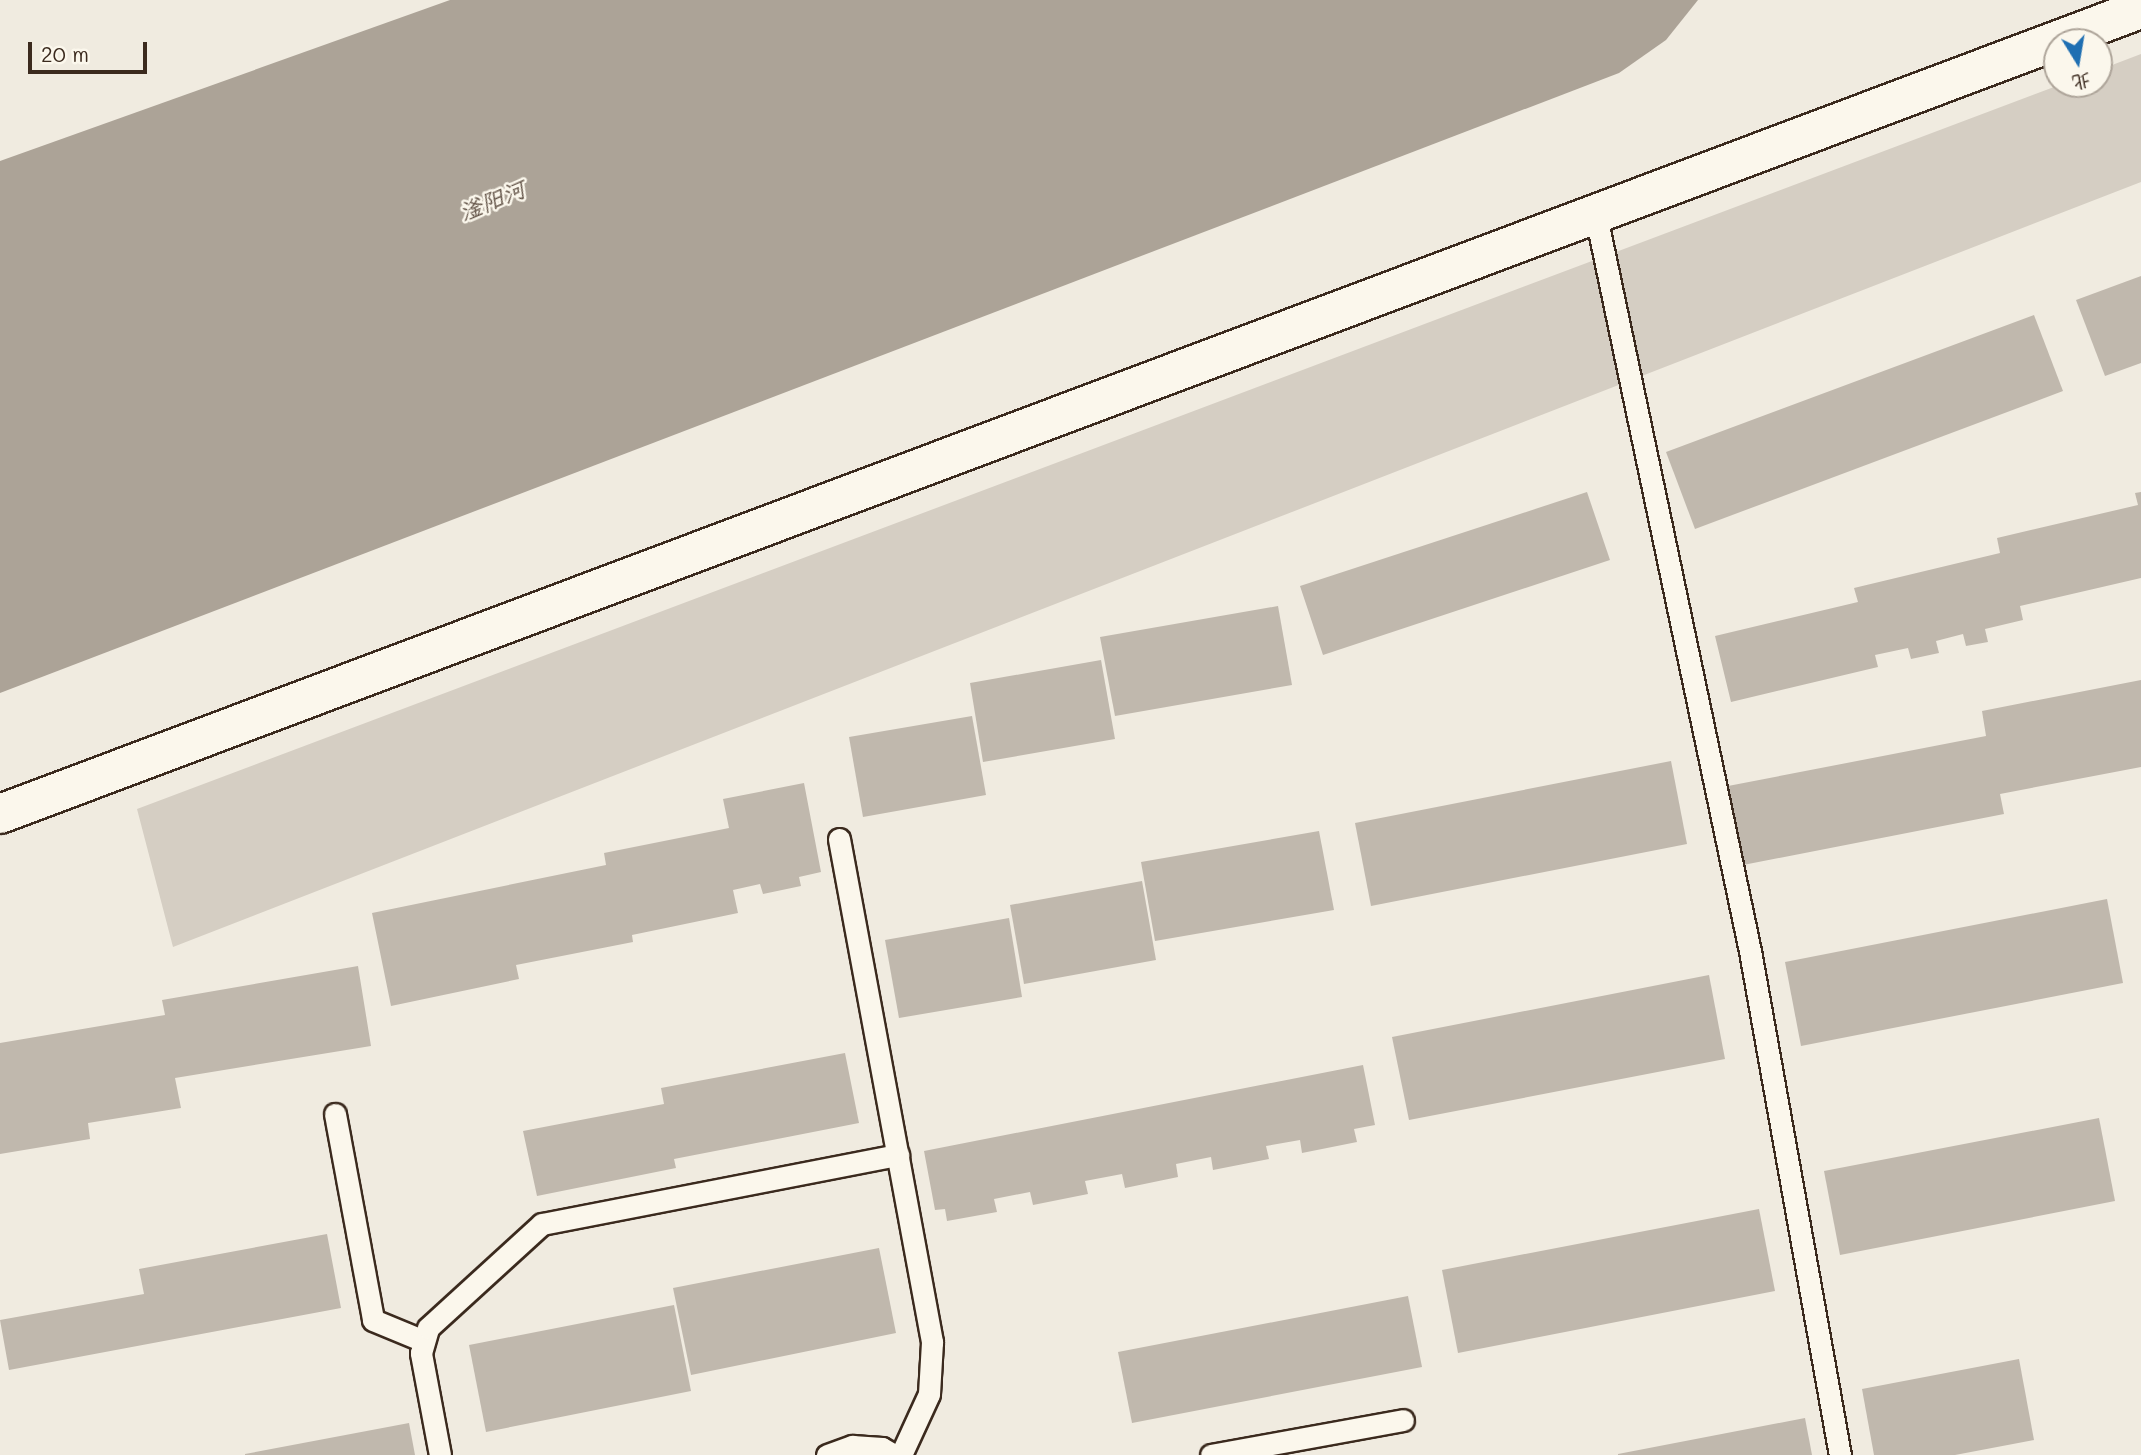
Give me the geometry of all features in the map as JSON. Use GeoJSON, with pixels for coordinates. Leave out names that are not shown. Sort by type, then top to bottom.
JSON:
{"type":"FeatureCollection","features":[{"type":"Feature","properties":{"kind":"street"},"geometry":{"type":"LineString","coordinates":[[0,814],[2141,9]]}},
{"type":"Feature","properties":{"kind":"lane"},"geometry":{"type":"LineString","coordinates":[[1596,216],[1750,951],[1840,1455]]}},
{"type":"Feature","properties":{"kind":"lane"},"geometry":{"type":"LineString","coordinates":[[839,839],[932,1342],[929,1394],[901,1455]]}},
{"type":"Feature","properties":{"kind":"lane"},"geometry":{"type":"LineString","coordinates":[[335,1114],[373,1320],[424,1341]]}},
{"type":"Feature","properties":{"kind":"lane"},"geometry":{"type":"LineString","coordinates":[[440,1455],[421,1353],[428,1328],[542,1224],[898,1155]]}},
{"type":"Feature","properties":{"kind":"lane"},"geometry":{"type":"LineString","coordinates":[[1211,1455],[1404,1420]]}},
{"type":"Feature","properties":{"kind":"lane"},"geometry":{"type":"LineString","coordinates":[[827,1455],[852,1446],[882,1448],[894,1455]]}},
{"type":"Feature","properties":{"kind":"shaded area"},"geometry":{"type":"Polygon","coordinates":[[[2141,54],[2141,182],[173,947],[137,809],[2043,91],[2043,98],[2113,98],[2113,65],[2141,54]]]}},
{"type":"Feature","properties":{"kind":"water","name":"滏阳河"},"geometry":{"type":"Polygon","coordinates":[[[450,0],[1698,0],[1666,40],[1619,73],[0,693],[0,161],[450,0]]]}},
{"type":"Feature","properties":{"kind":"building"},"geometry":{"type":"Polygon","coordinates":[[[2141,276],[2141,363],[2105,376],[2076,300],[2141,276]]]}},
{"type":"Feature","properties":{"kind":"building"},"geometry":{"type":"Polygon","coordinates":[[[2034,315],[2063,391],[1695,529],[1666,452],[2034,315]]]}},
{"type":"Feature","properties":{"kind":"building"},"geometry":{"type":"Polygon","coordinates":[[[1587,492],[1610,560],[1323,655],[1300,586],[1587,492]]]}},
{"type":"Feature","properties":{"kind":"building"},"geometry":{"type":"Polygon","coordinates":[[[2141,492],[2141,578],[2020,606],[2023,620],[1985,629],[1988,642],[1966,646],[1963,634],[1936,641],[1939,653],[1911,659],[1908,648],[1875,655],[1878,667],[1731,702],[1715,636],[1858,602],[1854,588],[2000,553],[1997,538],[2138,505],[2135,493],[2141,492]]]}},
{"type":"Feature","properties":{"kind":"building"},"geometry":{"type":"Polygon","coordinates":[[[1278,606],[1292,685],[1115,716],[1100,637],[1278,606]]]}},
{"type":"Feature","properties":{"kind":"building"},"geometry":{"type":"Polygon","coordinates":[[[1101,660],[1115,739],[983,762],[970,683],[1101,660]]]}},
{"type":"Feature","properties":{"kind":"building"},"geometry":{"type":"Polygon","coordinates":[[[2141,680],[2141,767],[2000,794],[2004,814],[1743,865],[1728,786],[1986,736],[1982,711],[2141,680]]]}},
{"type":"Feature","properties":{"kind":"building"},"geometry":{"type":"Polygon","coordinates":[[[972,716],[986,795],[863,817],[849,737],[972,716]]]}},
{"type":"Feature","properties":{"kind":"building"},"geometry":{"type":"Polygon","coordinates":[[[1671,761],[1687,844],[1371,906],[1355,823],[1671,761]]]}},
{"type":"Feature","properties":{"kind":"building"},"geometry":{"type":"Polygon","coordinates":[[[804,783],[821,872],[799,877],[801,886],[763,894],[760,884],[733,890],[738,913],[632,935],[633,942],[516,965],[519,979],[391,1006],[372,913],[606,865],[604,853],[729,828],[723,799],[804,783]]]}},
{"type":"Feature","properties":{"kind":"building"},"geometry":{"type":"Polygon","coordinates":[[[1319,831],[1334,910],[1155,941],[1141,862],[1319,831]]]}},
{"type":"Feature","properties":{"kind":"building"},"geometry":{"type":"Polygon","coordinates":[[[1142,881],[1156,960],[1024,984],[1010,905],[1142,881]]]}},
{"type":"Feature","properties":{"kind":"building"},"geometry":{"type":"Polygon","coordinates":[[[2107,899],[2123,983],[1801,1046],[1785,962],[2107,899]]]}},
{"type":"Feature","properties":{"kind":"building"},"geometry":{"type":"Polygon","coordinates":[[[1009,918],[1022,997],[899,1018],[885,940],[1009,918]]]}},
{"type":"Feature","properties":{"kind":"building"},"geometry":{"type":"Polygon","coordinates":[[[358,966],[371,1046],[175,1078],[181,1108],[88,1123],[90,1139],[0,1154],[0,1043],[165,1015],[162,1000],[358,966]]]}},
{"type":"Feature","properties":{"kind":"building"},"geometry":{"type":"Polygon","coordinates":[[[1709,975],[1725,1059],[1409,1120],[1392,1037],[1709,975]]]}},
{"type":"Feature","properties":{"kind":"building"},"geometry":{"type":"Polygon","coordinates":[[[845,1053],[859,1123],[674,1159],[676,1168],[537,1196],[523,1131],[664,1104],[661,1088],[845,1053]]]}},
{"type":"Feature","properties":{"kind":"building"},"geometry":{"type":"Polygon","coordinates":[[[1363,1065],[1375,1125],[1354,1129],[1357,1142],[1302,1153],[1300,1140],[1266,1146],[1269,1159],[1213,1170],[1211,1157],[1176,1164],[1178,1177],[1125,1188],[1122,1174],[1085,1181],[1088,1194],[1033,1205],[1030,1192],[994,1199],[997,1212],[947,1221],[945,1209],[935,1210],[924,1151],[1363,1065]]]}},
{"type":"Feature","properties":{"kind":"building"},"geometry":{"type":"Polygon","coordinates":[[[2099,1118],[2115,1201],[1840,1255],[1824,1171],[2099,1118]]]}},
{"type":"Feature","properties":{"kind":"building"},"geometry":{"type":"Polygon","coordinates":[[[1759,1209],[1775,1291],[1458,1353],[1442,1270],[1759,1209]]]}},
{"type":"Feature","properties":{"kind":"building"},"geometry":{"type":"Polygon","coordinates":[[[327,1234],[341,1308],[9,1370],[0,1320],[144,1294],[139,1269],[327,1234]]]}},
{"type":"Feature","properties":{"kind":"building"},"geometry":{"type":"Polygon","coordinates":[[[879,1248],[896,1333],[691,1375],[673,1288],[879,1248]]]}},
{"type":"Feature","properties":{"kind":"building"},"geometry":{"type":"Polygon","coordinates":[[[1408,1296],[1422,1367],[1132,1423],[1118,1352],[1408,1296]]]}},
{"type":"Feature","properties":{"kind":"building"},"geometry":{"type":"Polygon","coordinates":[[[674,1305],[691,1391],[486,1432],[469,1345],[674,1305]]]}},
{"type":"Feature","properties":{"kind":"building"},"geometry":{"type":"Polygon","coordinates":[[[2019,1359],[2034,1440],[1955,1455],[1874,1455],[1862,1389],[2019,1359]]]}},
{"type":"Feature","properties":{"kind":"building"},"geometry":{"type":"Polygon","coordinates":[[[1805,1418],[1812,1455],[1618,1455],[1618,1454],[1805,1418]]]}},
{"type":"Feature","properties":{"kind":"building"},"geometry":{"type":"Polygon","coordinates":[[[409,1423],[415,1455],[245,1455],[245,1454],[409,1423]]]}}]}
